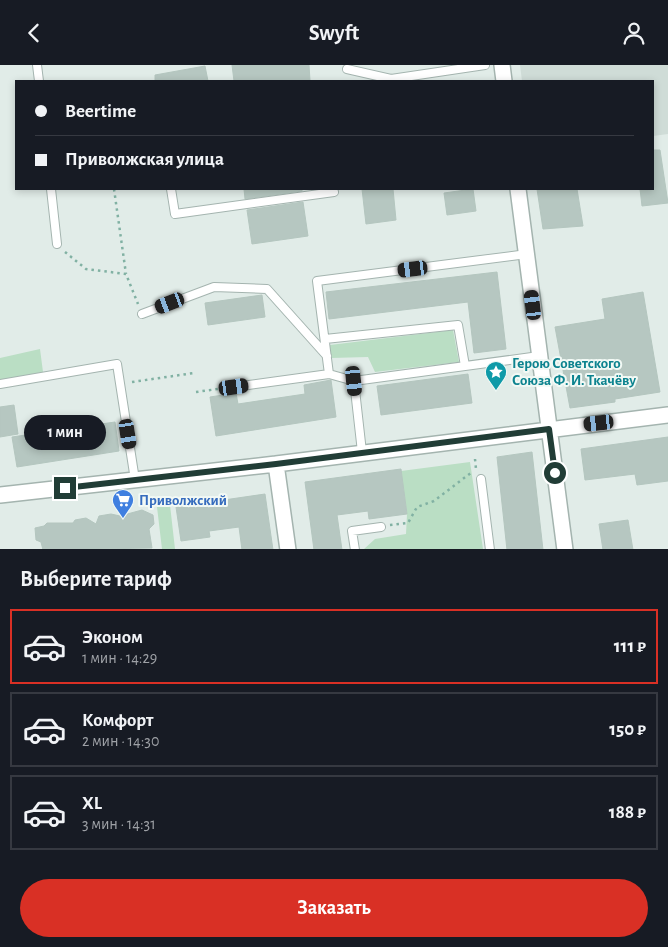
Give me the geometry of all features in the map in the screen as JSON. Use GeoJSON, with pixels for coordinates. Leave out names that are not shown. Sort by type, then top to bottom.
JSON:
{"type":"FeatureCollection","features":[{"type":"Feature","properties":{"kind":"street"},"geometry":{"type":"LineString","coordinates":[[502,65],[504,80]]}},
{"type":"Feature","properties":{"kind":"street"},"geometry":{"type":"LineString","coordinates":[[518,190],[565,549]]}},
{"type":"Feature","properties":{"kind":"street"},"geometry":{"type":"LineString","coordinates":[[0,495],[276,464],[668,415]]}},
{"type":"Feature","properties":{"kind":"street"},"geometry":{"type":"LineString","coordinates":[[276,464],[288,549]]}},
{"type":"Feature","properties":{"kind":"lane"},"geometry":{"type":"LineString","coordinates":[[37,65],[39,80]]}},
{"type":"Feature","properties":{"kind":"lane"},"geometry":{"type":"LineString","coordinates":[[347,69],[391,79],[485,65]]}},
{"type":"Feature","properties":{"kind":"lane"},"geometry":{"type":"LineString","coordinates":[[51,190],[57,244]]}},
{"type":"Feature","properties":{"kind":"lane"},"geometry":{"type":"LineString","coordinates":[[170,190],[175,214],[334,192],[334,190]]}},
{"type":"Feature","properties":{"kind":"lane"},"geometry":{"type":"LineString","coordinates":[[330,374],[317,281],[527,254]]}},
{"type":"Feature","properties":{"kind":"lane"},"geometry":{"type":"LineString","coordinates":[[142,314],[214,287],[267,289],[327,356]]}},
{"type":"Feature","properties":{"kind":"lane"},"geometry":{"type":"LineString","coordinates":[[325,339],[458,325],[465,366]]}},
{"type":"Feature","properties":{"kind":"lane"},"geometry":{"type":"LineString","coordinates":[[234,387],[330,374],[354,381],[539,356]]}},
{"type":"Feature","properties":{"kind":"lane"},"geometry":{"type":"LineString","coordinates":[[0,384],[117,364],[135,480]]}},
{"type":"Feature","properties":{"kind":"lane"},"geometry":{"type":"LineString","coordinates":[[354,381],[362,452]]}},
{"type":"Feature","properties":{"kind":"lane"},"geometry":{"type":"LineString","coordinates":[[481,479],[490,549]]}},
{"type":"Feature","properties":{"kind":"lane"},"geometry":{"type":"LineString","coordinates":[[355,549],[352,531],[381,527]]}},
{"type":"Feature","properties":{"kind":"path"},"geometry":{"type":"LineString","coordinates":[[114,190],[126,274],[142,314]]}},
{"type":"Feature","properties":{"kind":"path"},"geometry":{"type":"LineString","coordinates":[[57,244],[86,269],[126,274]]}},
{"type":"Feature","properties":{"kind":"path"},"geometry":{"type":"LineString","coordinates":[[120,384],[194,373]]}},
{"type":"Feature","properties":{"kind":"path"},"geometry":{"type":"LineString","coordinates":[[196,392],[234,387]]}},
{"type":"Feature","properties":{"kind":"path"},"geometry":{"type":"LineString","coordinates":[[381,527],[408,523],[417,507],[434,501],[476,470]]}},
{"type":"Feature","properties":{"kind":"shaded area"},"geometry":{"type":"Polygon","coordinates":[[[520,65],[668,65],[668,134],[654,136],[654,80],[522,80],[520,65]]]}},
{"type":"Feature","properties":{"kind":"green space"},"geometry":{"type":"Polygon","coordinates":[[[453,330],[459,362],[375,372],[368,357],[331,358],[330,345],[453,330]]]}},
{"type":"Feature","properties":{"kind":"green space"},"geometry":{"type":"Polygon","coordinates":[[[40,349],[43,372],[0,380],[0,358],[40,349]]]}},
{"type":"Feature","properties":{"kind":"green space"},"geometry":{"type":"Polygon","coordinates":[[[470,462],[483,549],[364,549],[375,539],[406,534],[407,514],[401,471],[470,462]]]}},
{"type":"Feature","properties":{"kind":"green space"},"geometry":{"type":"Polygon","coordinates":[[[170,505],[175,549],[162,549],[157,507],[170,505]]]}},
{"type":"Feature","properties":{"kind":"building"},"geometry":{"type":"Polygon","coordinates":[[[232,65],[309,65],[310,80],[234,80],[232,65]]]}},
{"type":"Feature","properties":{"kind":"building"},"geometry":{"type":"Polygon","coordinates":[[[205,66],[208,80],[155,80],[155,75],[205,66]]]}},
{"type":"Feature","properties":{"kind":"building"},"geometry":{"type":"Polygon","coordinates":[[[654,150],[660,150],[668,203],[642,206],[640,190],[654,190],[654,150]]]}},
{"type":"Feature","properties":{"kind":"building"},"geometry":{"type":"Polygon","coordinates":[[[244,190],[302,190],[302,191],[245,199],[244,190]]]}},
{"type":"Feature","properties":{"kind":"building"},"geometry":{"type":"Polygon","coordinates":[[[362,190],[393,190],[396,220],[366,224],[362,190]]]}},
{"type":"Feature","properties":{"kind":"building"},"geometry":{"type":"Polygon","coordinates":[[[473,190],[476,211],[447,215],[444,193],[473,190]]]}},
{"type":"Feature","properties":{"kind":"building"},"geometry":{"type":"Polygon","coordinates":[[[537,190],[577,190],[583,226],[543,229],[537,190]]]}},
{"type":"Feature","properties":{"kind":"building"},"geometry":{"type":"Polygon","coordinates":[[[303,202],[308,236],[252,244],[247,210],[303,202]]]}},
{"type":"Feature","properties":{"kind":"building"},"geometry":{"type":"Polygon","coordinates":[[[497,272],[506,349],[474,353],[468,302],[329,319],[326,292],[497,272]]]}},
{"type":"Feature","properties":{"kind":"building"},"geometry":{"type":"Polygon","coordinates":[[[643,292],[660,392],[615,399],[615,402],[570,408],[555,327],[605,319],[602,299],[643,292]]]}},
{"type":"Feature","properties":{"kind":"building"},"geometry":{"type":"Polygon","coordinates":[[[262,295],[265,317],[208,325],[205,303],[262,295]]]}},
{"type":"Feature","properties":{"kind":"building"},"geometry":{"type":"Polygon","coordinates":[[[468,374],[472,403],[381,415],[377,386],[468,374]]]}},
{"type":"Feature","properties":{"kind":"building"},"geometry":{"type":"Polygon","coordinates":[[[331,380],[336,417],[216,436],[210,397],[236,393],[238,404],[305,394],[304,385],[331,380]]]}},
{"type":"Feature","properties":{"kind":"building"},"geometry":{"type":"Polygon","coordinates":[[[14,405],[18,434],[0,437],[0,407],[14,405]]]}},
{"type":"Feature","properties":{"kind":"building"},"geometry":{"type":"Polygon","coordinates":[[[115,422],[119,451],[17,467],[12,437],[115,422]]]}},
{"type":"Feature","properties":{"kind":"building"},"geometry":{"type":"Polygon","coordinates":[[[668,437],[668,481],[637,485],[635,474],[585,480],[581,449],[668,437]]]}},
{"type":"Feature","properties":{"kind":"building"},"geometry":{"type":"Polygon","coordinates":[[[532,452],[543,549],[507,549],[497,457],[532,452]]]}},
{"type":"Feature","properties":{"kind":"building"},"geometry":{"type":"Polygon","coordinates":[[[401,469],[407,514],[369,519],[368,511],[337,515],[342,549],[314,549],[305,482],[401,469]]]}},
{"type":"Feature","properties":{"kind":"building"},"geometry":{"type":"Polygon","coordinates":[[[265,494],[273,549],[242,549],[239,527],[209,531],[210,537],[181,541],[176,507],[265,494]]]}},
{"type":"Feature","properties":{"kind":"building"},"geometry":{"type":"Polygon","coordinates":[[[142,510],[153,515],[154,524],[149,529],[152,548],[43,549],[41,542],[36,540],[35,528],[44,526],[47,523],[73,523],[75,520],[86,518],[96,524],[99,516],[111,514],[120,516],[142,510]]]}},
{"type":"Feature","properties":{"kind":"building"},"geometry":{"type":"Polygon","coordinates":[[[628,520],[633,549],[603,549],[599,524],[628,520]]]}},
{"type":"Feature","properties":{"kind":"place","name":"Герою Советского Союза Ф. И. Ткачёву"},"geometry":{"type":"Point","coordinates":[496,391]}},
{"type":"Feature","properties":{"kind":"place","name":"Приволжский"},"geometry":{"type":"Point","coordinates":[123,519]}},
{"type":"Feature","properties":{"kind":"route"},"geometry":{"type":"LineString","coordinates":[[65,488],[276,464],[549,429],[555,473]]}}]}
